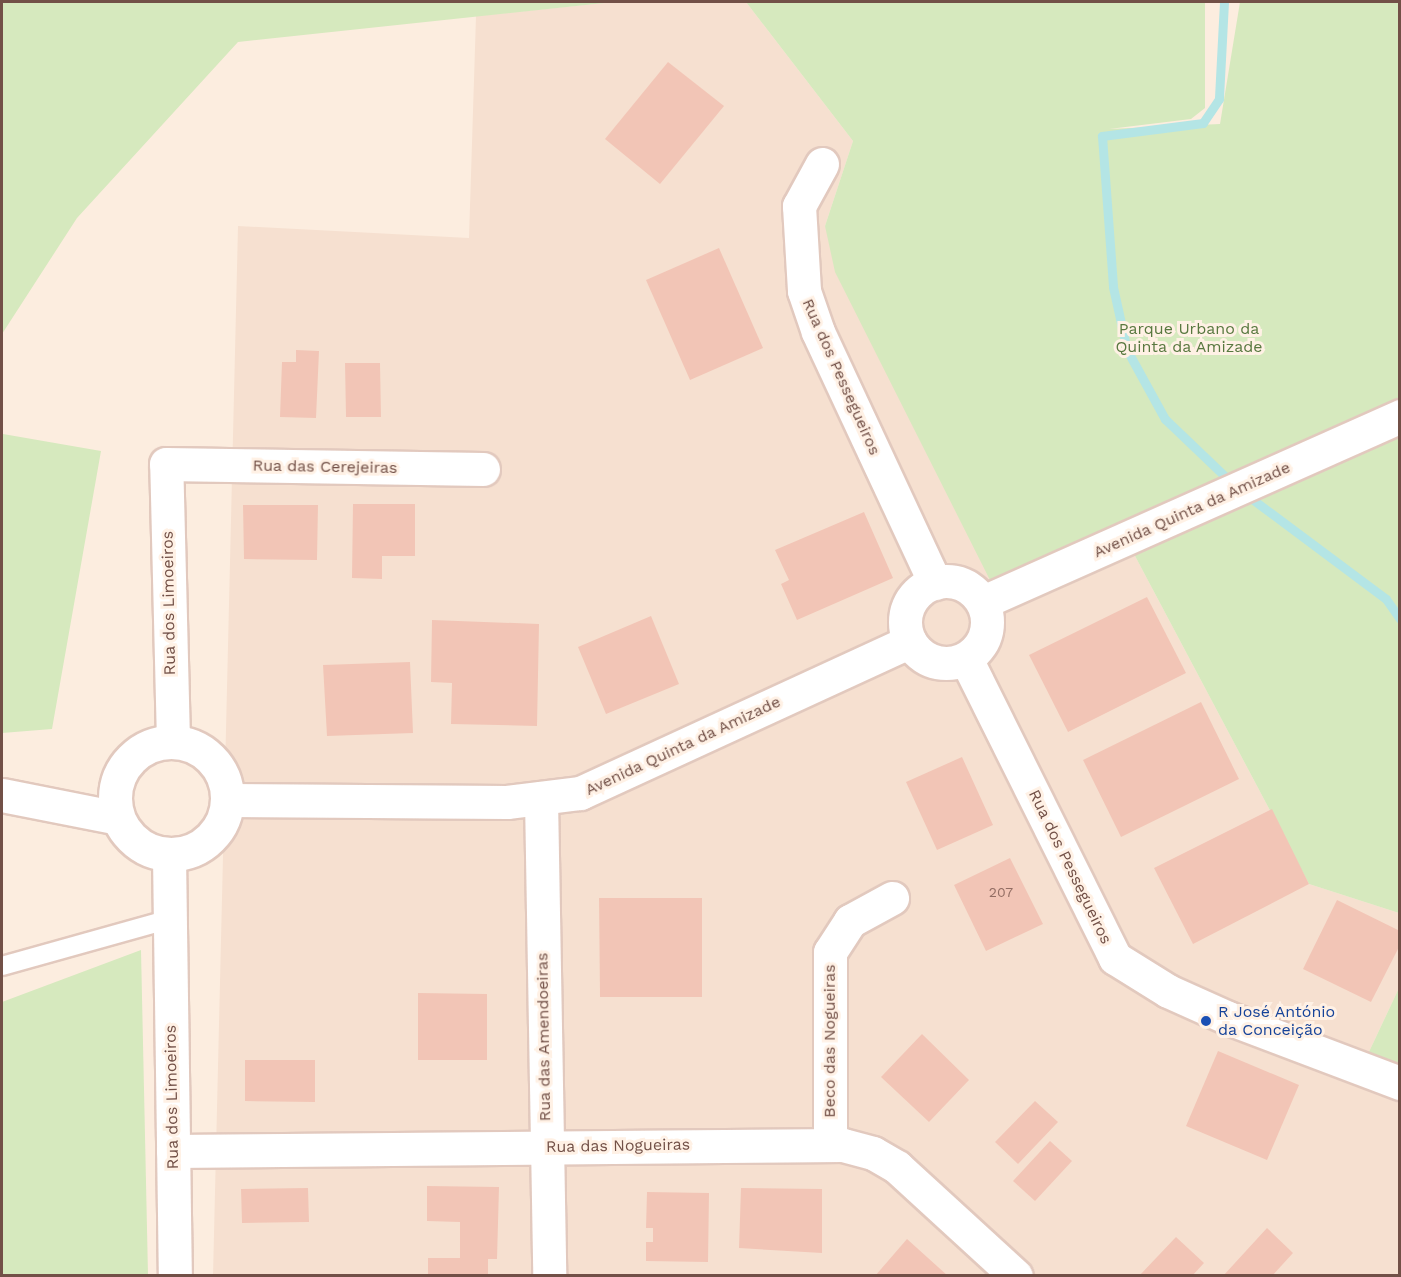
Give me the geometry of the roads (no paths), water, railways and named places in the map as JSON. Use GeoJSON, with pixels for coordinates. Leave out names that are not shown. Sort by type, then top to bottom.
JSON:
{"type":"FeatureCollection","features":[{"type":"Feature","properties":{"kind":"street","name":"Rua dos Pessegueiros"},"geometry":{"type":"LineString","coordinates":[[822,164],[799,206],[804,291],[818,332],[935,583]]}},
{"type":"Feature","properties":{"kind":"street","name":"Avenida Quinta da Amizade"},"geometry":{"type":"LineString","coordinates":[[983,602],[1400,416]]}},
{"type":"Feature","properties":{"kind":"street","name":"Rua das Cerejeiras"},"geometry":{"type":"LineString","coordinates":[[166,464],[483,469]]}},
{"type":"Feature","properties":{"kind":"street","name":"Rua dos Limoeiros"},"geometry":{"type":"LineString","coordinates":[[166,464],[172,741]]}},
{"type":"Feature","properties":{"kind":"street"},"geometry":{"type":"LineString","coordinates":[[959,582],[983,602],[987,634],[966,659],[934,662],[910,641],[907,610],[915,595],[935,583],[959,582]]}},
{"type":"Feature","properties":{"kind":"street","name":"Avenida Quinta da Amizade"},"geometry":{"type":"LineString","coordinates":[[228,800],[541,798],[580,794],[910,641]]}},
{"type":"Feature","properties":{"kind":"street","name":"Rua dos Pessegueiros"},"geometry":{"type":"LineString","coordinates":[[966,659],[1115,958],[1168,991],[1228,1018],[1400,1083]]}},
{"type":"Feature","properties":{"kind":"street"},"geometry":{"type":"LineString","coordinates":[[172,741],[194,747],[212,759],[224,778],[228,800],[223,822],[209,839],[191,851],[169,855],[138,843],[118,818],[114,796],[119,775],[141,751],[172,741]]}},
{"type":"Feature","properties":{"kind":"street"},"geometry":{"type":"LineString","coordinates":[[2,795],[118,818]]}},
{"type":"Feature","properties":{"kind":"street","name":"Rua das Amendoeiras"},"geometry":{"type":"LineString","coordinates":[[541,798],[549,1275]]}},
{"type":"Feature","properties":{"kind":"street","name":"Rua dos Limoeiros"},"geometry":{"type":"LineString","coordinates":[[169,855],[175,1275]]}},
{"type":"Feature","properties":{"kind":"street","name":"Beco das Nogueiras"},"geometry":{"type":"LineString","coordinates":[[830,1144],[830,952],[850,921],[892,898]]}},
{"type":"Feature","properties":{"kind":"street","name":"Rua das Nogueiras"},"geometry":{"type":"LineString","coordinates":[[173,1151],[830,1144],[886,1159],[1016,1275]]}},
{"type":"Feature","properties":{"kind":"lane"},"geometry":{"type":"LineString","coordinates":[[2,966],[170,919]]}},
{"type":"Feature","properties":{"kind":"waterway"},"geometry":{"type":"LineString","coordinates":[[1224,2],[1219,99],[1203,123],[1102,136],[1113,287],[1127,350],[1165,419],[1233,484]]}},
{"type":"Feature","properties":{"kind":"waterway"},"geometry":{"type":"LineString","coordinates":[[1244,493],[1386,599],[1400,619]]}},
{"type":"Feature","properties":{"kind":"place","name":"R José António da Conceição"},"geometry":{"type":"Point","coordinates":[1206,1021]}},
{"type":"Feature","properties":{"kind":"park label","name":"Parque Urbano da Quinta da Amizade"},"geometry":{"type":"Point","coordinates":[1189,338]}}]}
